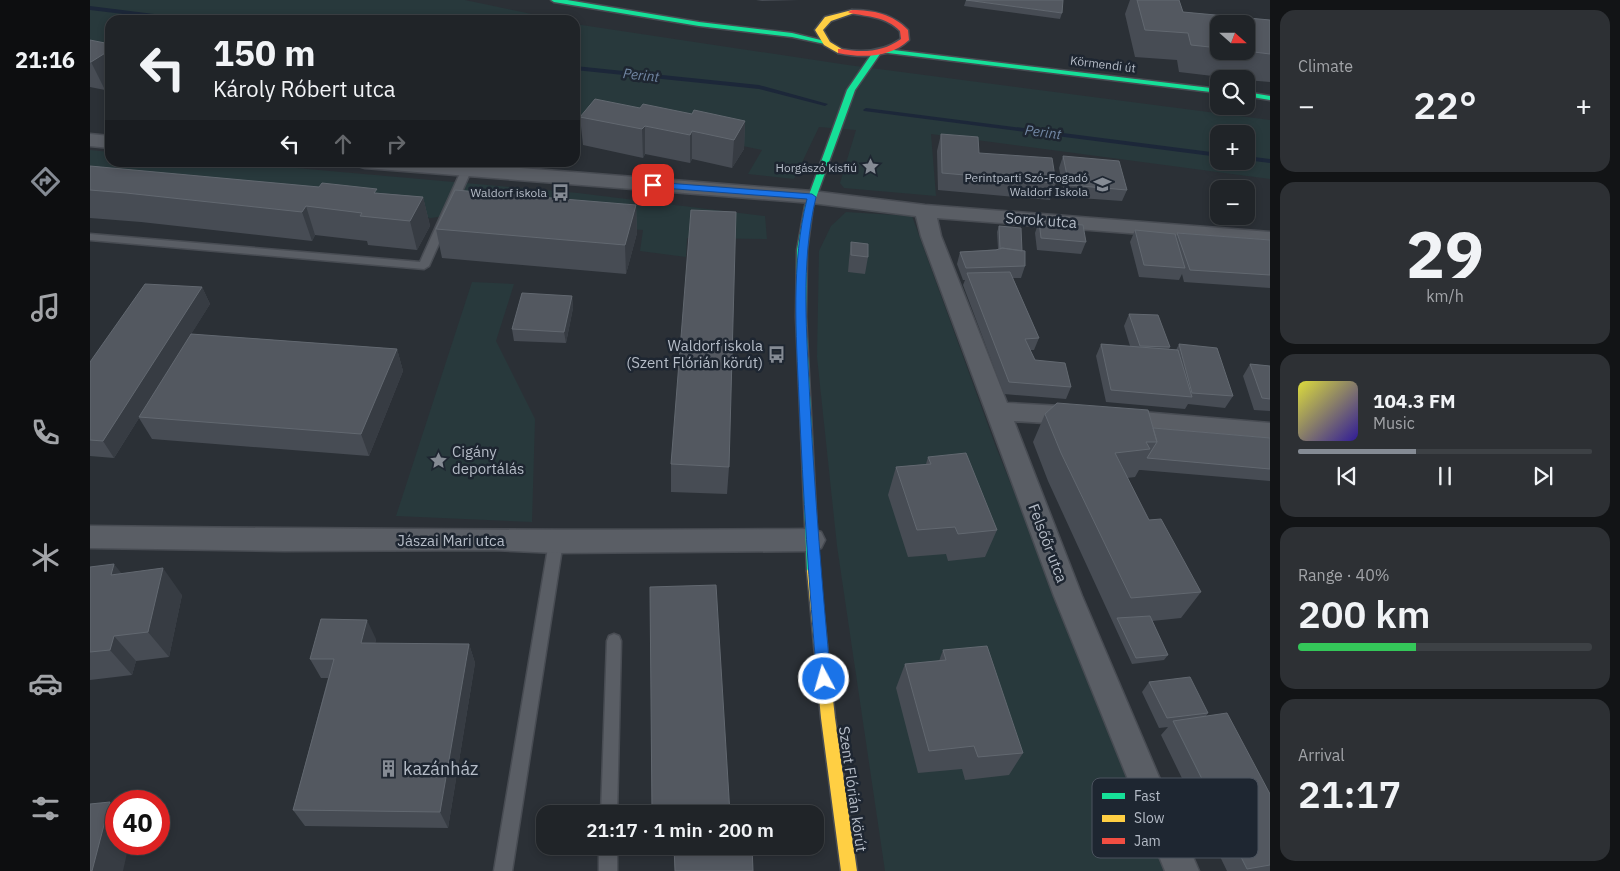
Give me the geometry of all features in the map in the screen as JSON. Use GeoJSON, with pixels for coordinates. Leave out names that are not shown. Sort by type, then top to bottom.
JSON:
{"type":"FeatureCollection","features":[{"type":"Feature","properties":{"kind":"street"},"geometry":{"type":"LineString","coordinates":[[554,0],[657,17],[792,35],[825,42],[839,50],[858,54],[876,54],[899,46],[905,40],[905,34],[901,26]]}},
{"type":"Feature","properties":{"kind":"street"},"geometry":{"type":"LineString","coordinates":[[825,42],[818,30],[821,23],[863,0]]}},
{"type":"Feature","properties":{"kind":"street"},"geometry":{"type":"LineString","coordinates":[[890,7],[890,19]]}},
{"type":"Feature","properties":{"kind":"street"},"geometry":{"type":"LineString","coordinates":[[813,20],[869,13],[890,19],[920,37]]}},
{"type":"Feature","properties":{"kind":"street"},"geometry":{"type":"LineString","coordinates":[[657,17],[790,23]]}},
{"type":"Feature","properties":{"kind":"street","name":"Körmendi út"},"geometry":{"type":"LineString","coordinates":[[935,44],[985,62]]}},
{"type":"Feature","properties":{"kind":"street"},"geometry":{"type":"LineString","coordinates":[[839,50],[852,73],[876,54]]}},
{"type":"Feature","properties":{"kind":"street","name":"Körmendi út"},"geometry":{"type":"LineString","coordinates":[[888,51],[1210,90]]}},
{"type":"Feature","properties":{"kind":"street","name":"Szent Flórián körút"},"geometry":{"type":"LineString","coordinates":[[849,871],[827,709],[811,540],[801,317],[802,250],[805,224],[812,197],[850,90],[852,73]]}},
{"type":"Feature","properties":{"kind":"street"},"geometry":{"type":"LineString","coordinates":[[1255,96],[1270,98]]}},
{"type":"Feature","properties":{"kind":"street"},"geometry":{"type":"LineString","coordinates":[[90,140],[105,142]]}},
{"type":"Feature","properties":{"kind":"street","name":"Sorok utca"},"geometry":{"type":"LineString","coordinates":[[421,167],[812,197],[926,211],[1270,238]]}},
{"type":"Feature","properties":{"kind":"street","name":"Felsőőr utca"},"geometry":{"type":"LineString","coordinates":[[926,211],[931,236],[997,411],[1068,596],[1143,778]]}},
{"type":"Feature","properties":{"kind":"street"},"geometry":{"type":"LineString","coordinates":[[997,411],[1022,411],[1270,432]]}},
{"type":"Feature","properties":{"kind":"street","name":"Jászai Mari utca"},"geometry":{"type":"LineString","coordinates":[[90,537],[556,542],[811,540]]}},
{"type":"Feature","properties":{"kind":"street","name":"Felsőőr utca"},"geometry":{"type":"LineString","coordinates":[[1177,858],[1182,871]]}},
{"type":"Feature","properties":{"kind":"lane"},"geometry":{"type":"LineString","coordinates":[[90,237],[424,266],[466,171]]}},
{"type":"Feature","properties":{"kind":"lane"},"geometry":{"type":"LineString","coordinates":[[503,871],[556,542]]}},
{"type":"Feature","properties":{"kind":"lane"},"geometry":{"type":"LineString","coordinates":[[609,805],[614,640]]}},
{"type":"Feature","properties":{"kind":"lane"},"geometry":{"type":"LineString","coordinates":[[608,855],[608,871]]}},
{"type":"Feature","properties":{"kind":"shaded area"},"geometry":{"type":"Polygon","coordinates":[[[90,0],[465,0],[536,15],[105,15],[105,54],[90,51],[90,0]]]}},
{"type":"Feature","properties":{"kind":"shaded area"},"geometry":{"type":"Polygon","coordinates":[[[580,25],[848,65],[1210,112],[1210,115],[1232,115],[1270,120],[1270,179],[931,134],[936,196],[844,188],[840,183],[856,130],[819,127],[794,179],[748,174],[762,150],[665,130],[583,121],[580,125],[580,25]]]}},
{"type":"Feature","properties":{"kind":"shaded area"},"geometry":{"type":"Polygon","coordinates":[[[90,150],[105,152],[105,167],[284,167],[578,193],[765,216],[767,239],[687,238],[686,257],[640,251],[643,230],[455,214],[431,218],[90,188],[90,150]]]}},
{"type":"Feature","properties":{"kind":"shaded area"},"geometry":{"type":"Polygon","coordinates":[[[846,212],[912,216],[996,447],[1129,778],[1092,778],[1092,858],[1162,858],[1167,871],[885,871],[837,546],[817,357],[819,251],[831,226],[846,212]]]}},
{"type":"Feature","properties":{"kind":"shaded area"},"geometry":{"type":"Polygon","coordinates":[[[472,282],[514,284],[496,341],[535,419],[532,522],[396,516],[472,282]]]}},
{"type":"Feature","properties":{"kind":"building"},"geometry":{"type":"Polygon","coordinates":[[[966,0],[1063,0],[1062,13],[966,0]]]}},
{"type":"Feature","properties":{"kind":"building"},"geometry":{"type":"Polygon","coordinates":[[[1137,0],[1179,0],[1183,12],[1216,15],[1210,15],[1210,47],[1191,45],[1188,33],[1145,30],[1137,0]]]}},
{"type":"Feature","properties":{"kind":"building"},"geometry":{"type":"Polygon","coordinates":[[[1255,19],[1270,20],[1270,54],[1255,52],[1255,19]]]}},
{"type":"Feature","properties":{"kind":"building"},"geometry":{"type":"Polygon","coordinates":[[[90,40],[105,43],[105,53],[90,62],[90,40]]]}},
{"type":"Feature","properties":{"kind":"building"},"geometry":{"type":"Polygon","coordinates":[[[595,99],[640,108],[643,104],[692,114],[694,110],[745,121],[734,140],[692,131],[690,135],[645,126],[642,129],[580,117],[595,99]]]}},
{"type":"Feature","properties":{"kind":"building"},"geometry":{"type":"Polygon","coordinates":[[[941,134],[978,137],[979,153],[1052,158],[1056,183],[942,173],[941,134]]]}},
{"type":"Feature","properties":{"kind":"building"},"geometry":{"type":"Polygon","coordinates":[[[1063,156],[1119,161],[1127,190],[1069,185],[1063,156]]]}},
{"type":"Feature","properties":{"kind":"building"},"geometry":{"type":"Polygon","coordinates":[[[90,166],[319,187],[322,183],[377,189],[374,193],[423,197],[410,221],[360,216],[362,213],[306,206],[302,212],[90,190],[90,166]]]}},
{"type":"Feature","properties":{"kind":"building"},"geometry":{"type":"Polygon","coordinates":[[[455,190],[636,205],[625,245],[436,229],[455,190]]]}},
{"type":"Feature","properties":{"kind":"building"},"geometry":{"type":"Polygon","coordinates":[[[691,210],[736,212],[729,467],[671,464],[691,210]]]}},
{"type":"Feature","properties":{"kind":"building"},"geometry":{"type":"Polygon","coordinates":[[[1039,221],[1083,225],[1086,242],[1041,238],[1039,221]]]}},
{"type":"Feature","properties":{"kind":"building"},"geometry":{"type":"Polygon","coordinates":[[[999,226],[1021,228],[1022,251],[1000,249],[999,226]]]}},
{"type":"Feature","properties":{"kind":"building"},"geometry":{"type":"Polygon","coordinates":[[[1135,230],[1175,234],[1185,268],[1144,265],[1135,230]]]}},
{"type":"Feature","properties":{"kind":"building"},"geometry":{"type":"Polygon","coordinates":[[[1177,233],[1270,240],[1270,275],[1190,270],[1177,233]]]}},
{"type":"Feature","properties":{"kind":"building"},"geometry":{"type":"Polygon","coordinates":[[[851,242],[868,244],[868,257],[851,255],[851,242]]]}},
{"type":"Feature","properties":{"kind":"building"},"geometry":{"type":"Polygon","coordinates":[[[1002,248],[1025,251],[1025,266],[966,268],[960,252],[996,250],[1002,248]]]}},
{"type":"Feature","properties":{"kind":"building"},"geometry":{"type":"Polygon","coordinates":[[[1010,272],[1039,338],[1025,339],[1035,360],[1065,363],[1071,387],[1009,382],[967,273],[1010,272]]]}},
{"type":"Feature","properties":{"kind":"building"},"geometry":{"type":"Polygon","coordinates":[[[145,284],[202,287],[103,441],[90,440],[90,362],[145,284]]]}},
{"type":"Feature","properties":{"kind":"building"},"geometry":{"type":"Polygon","coordinates":[[[522,293],[572,296],[564,332],[512,329],[522,293]]]}},
{"type":"Feature","properties":{"kind":"building"},"geometry":{"type":"Polygon","coordinates":[[[1129,314],[1158,315],[1170,347],[1140,346],[1129,314]]]}},
{"type":"Feature","properties":{"kind":"building"},"geometry":{"type":"Polygon","coordinates":[[[191,334],[397,349],[361,434],[139,417],[191,334]]]}},
{"type":"Feature","properties":{"kind":"building"},"geometry":{"type":"Polygon","coordinates":[[[1101,344],[1178,350],[1192,397],[1111,390],[1101,344]]]}},
{"type":"Feature","properties":{"kind":"building"},"geometry":{"type":"Polygon","coordinates":[[[1179,344],[1217,348],[1233,396],[1192,393],[1179,344]]]}},
{"type":"Feature","properties":{"kind":"building"},"geometry":{"type":"Polygon","coordinates":[[[1250,364],[1270,366],[1270,399],[1262,398],[1250,364]]]}},
{"type":"Feature","properties":{"kind":"building"},"geometry":{"type":"Polygon","coordinates":[[[1057,403],[1148,410],[1157,442],[1146,442],[1150,449],[1115,453],[1149,520],[1161,519],[1201,592],[1131,598],[1061,453],[1045,414],[1057,403]]]}},
{"type":"Feature","properties":{"kind":"building"},"geometry":{"type":"Polygon","coordinates":[[[1153,428],[1270,438],[1270,469],[1147,458],[1157,442],[1153,428]]]}},
{"type":"Feature","properties":{"kind":"building"},"geometry":{"type":"Polygon","coordinates":[[[966,453],[997,530],[958,534],[955,527],[917,530],[896,467],[931,464],[928,457],[966,453]]]}},
{"type":"Feature","properties":{"kind":"building"},"geometry":{"type":"Polygon","coordinates":[[[114,564],[111,575],[163,568],[148,632],[114,636],[110,650],[90,652],[90,567],[114,564]]]}},
{"type":"Feature","properties":{"kind":"building"},"geometry":{"type":"Polygon","coordinates":[[[716,585],[729,805],[652,805],[650,587],[716,585]]]}},
{"type":"Feature","properties":{"kind":"building"},"geometry":{"type":"Polygon","coordinates":[[[1150,616],[1168,655],[1136,658],[1117,618],[1150,616]]]}},
{"type":"Feature","properties":{"kind":"building","name":"kazánház"},"geometry":{"type":"Polygon","coordinates":[[[321,619],[367,620],[361,643],[469,644],[440,812],[293,810],[334,659],[310,659],[321,619]]]}},
{"type":"Feature","properties":{"kind":"building"},"geometry":{"type":"Polygon","coordinates":[[[987,646],[1023,753],[978,757],[974,746],[929,751],[905,664],[946,660],[943,650],[987,646]]]}},
{"type":"Feature","properties":{"kind":"building"},"geometry":{"type":"Polygon","coordinates":[[[1190,677],[1208,713],[1167,718],[1149,682],[1190,677]]]}},
{"type":"Feature","properties":{"kind":"building"},"geometry":{"type":"Polygon","coordinates":[[[1227,713],[1270,794],[1270,865],[1247,869],[1242,858],[1258,858],[1258,778],[1202,778],[1173,721],[1227,713]]]}},
{"type":"Feature","properties":{"kind":"building"},"geometry":{"type":"Polygon","coordinates":[[[105,802],[105,821],[92,871],[90,871],[90,804],[105,802]]]}},
{"type":"Feature","properties":{"kind":"building"},"geometry":{"type":"Polygon","coordinates":[[[674,855],[752,855],[753,871],[675,871],[674,855]]]}},
{"type":"Feature","properties":{"kind":"waterway","name":"Perint"},"geometry":{"type":"LineString","coordinates":[[90,8],[146,15]]}},
{"type":"Feature","properties":{"kind":"waterway","name":"Perint"},"geometry":{"type":"LineString","coordinates":[[580,69],[759,87],[825,104]]}},
{"type":"Feature","properties":{"kind":"waterway","name":"Perint"},"geometry":{"type":"LineString","coordinates":[[866,110],[1210,154]]}},
{"type":"Feature","properties":{"kind":"waterway","name":"Perint"},"geometry":{"type":"LineString","coordinates":[[1255,159],[1270,161]]}},
{"type":"Feature","properties":{"kind":"traffic: fast"},"geometry":{"type":"LineString","coordinates":[[554,0],[699,24],[792,35],[825,42]]}},
{"type":"Feature","properties":{"kind":"traffic: fast"},"geometry":{"type":"LineString","coordinates":[[888,51],[1210,90]]}},
{"type":"Feature","properties":{"kind":"traffic: fast"},"geometry":{"type":"LineString","coordinates":[[813,571],[801,317],[802,250],[809,206],[851,90],[876,54]]}},
{"type":"Feature","properties":{"kind":"traffic: fast"},"geometry":{"type":"LineString","coordinates":[[1255,96],[1270,98]]}},
{"type":"Feature","properties":{"kind":"traffic: slow"},"geometry":{"type":"LineString","coordinates":[[841,51],[827,43],[822,38],[819,30],[828,19],[852,12]]}},
{"type":"Feature","properties":{"kind":"traffic: slow"},"geometry":{"type":"LineString","coordinates":[[813,571],[828,718],[849,871]]}},
{"type":"Feature","properties":{"kind":"traffic: jam"},"geometry":{"type":"LineString","coordinates":[[841,51],[858,54],[874,53],[890,49],[905,40],[904,30],[893,21],[880,15],[852,12]]}},
{"type":"Feature","properties":{"kind":"place","name":"Horgászó kisfiú"},"geometry":{"type":"Point","coordinates":[871,167]}},
{"type":"Feature","properties":{"kind":"place","name":"Perintparti Szó-Fogadó Waldorf Iskola"},"geometry":{"type":"Point","coordinates":[1102,184]}},
{"type":"Feature","properties":{"kind":"place","name":"Waldorf iskola"},"geometry":{"type":"Point","coordinates":[561,192]}},
{"type":"Feature","properties":{"kind":"place","name":"Waldorf iskola (Szent Flórián körút)"},"geometry":{"type":"Point","coordinates":[777,354]}},
{"type":"Feature","properties":{"kind":"place","name":"Cigány deportálás"},"geometry":{"type":"Point","coordinates":[438,460]}},
{"type":"Feature","properties":{"kind":"place","name":"kazánház"},"geometry":{"type":"Point","coordinates":[389,768]}},
{"type":"Feature","properties":{"kind":"route"},"geometry":{"type":"LineString","coordinates":[[653,185],[812,197],[805,224],[802,250],[801,317],[811,540],[824,679]]}}]}
